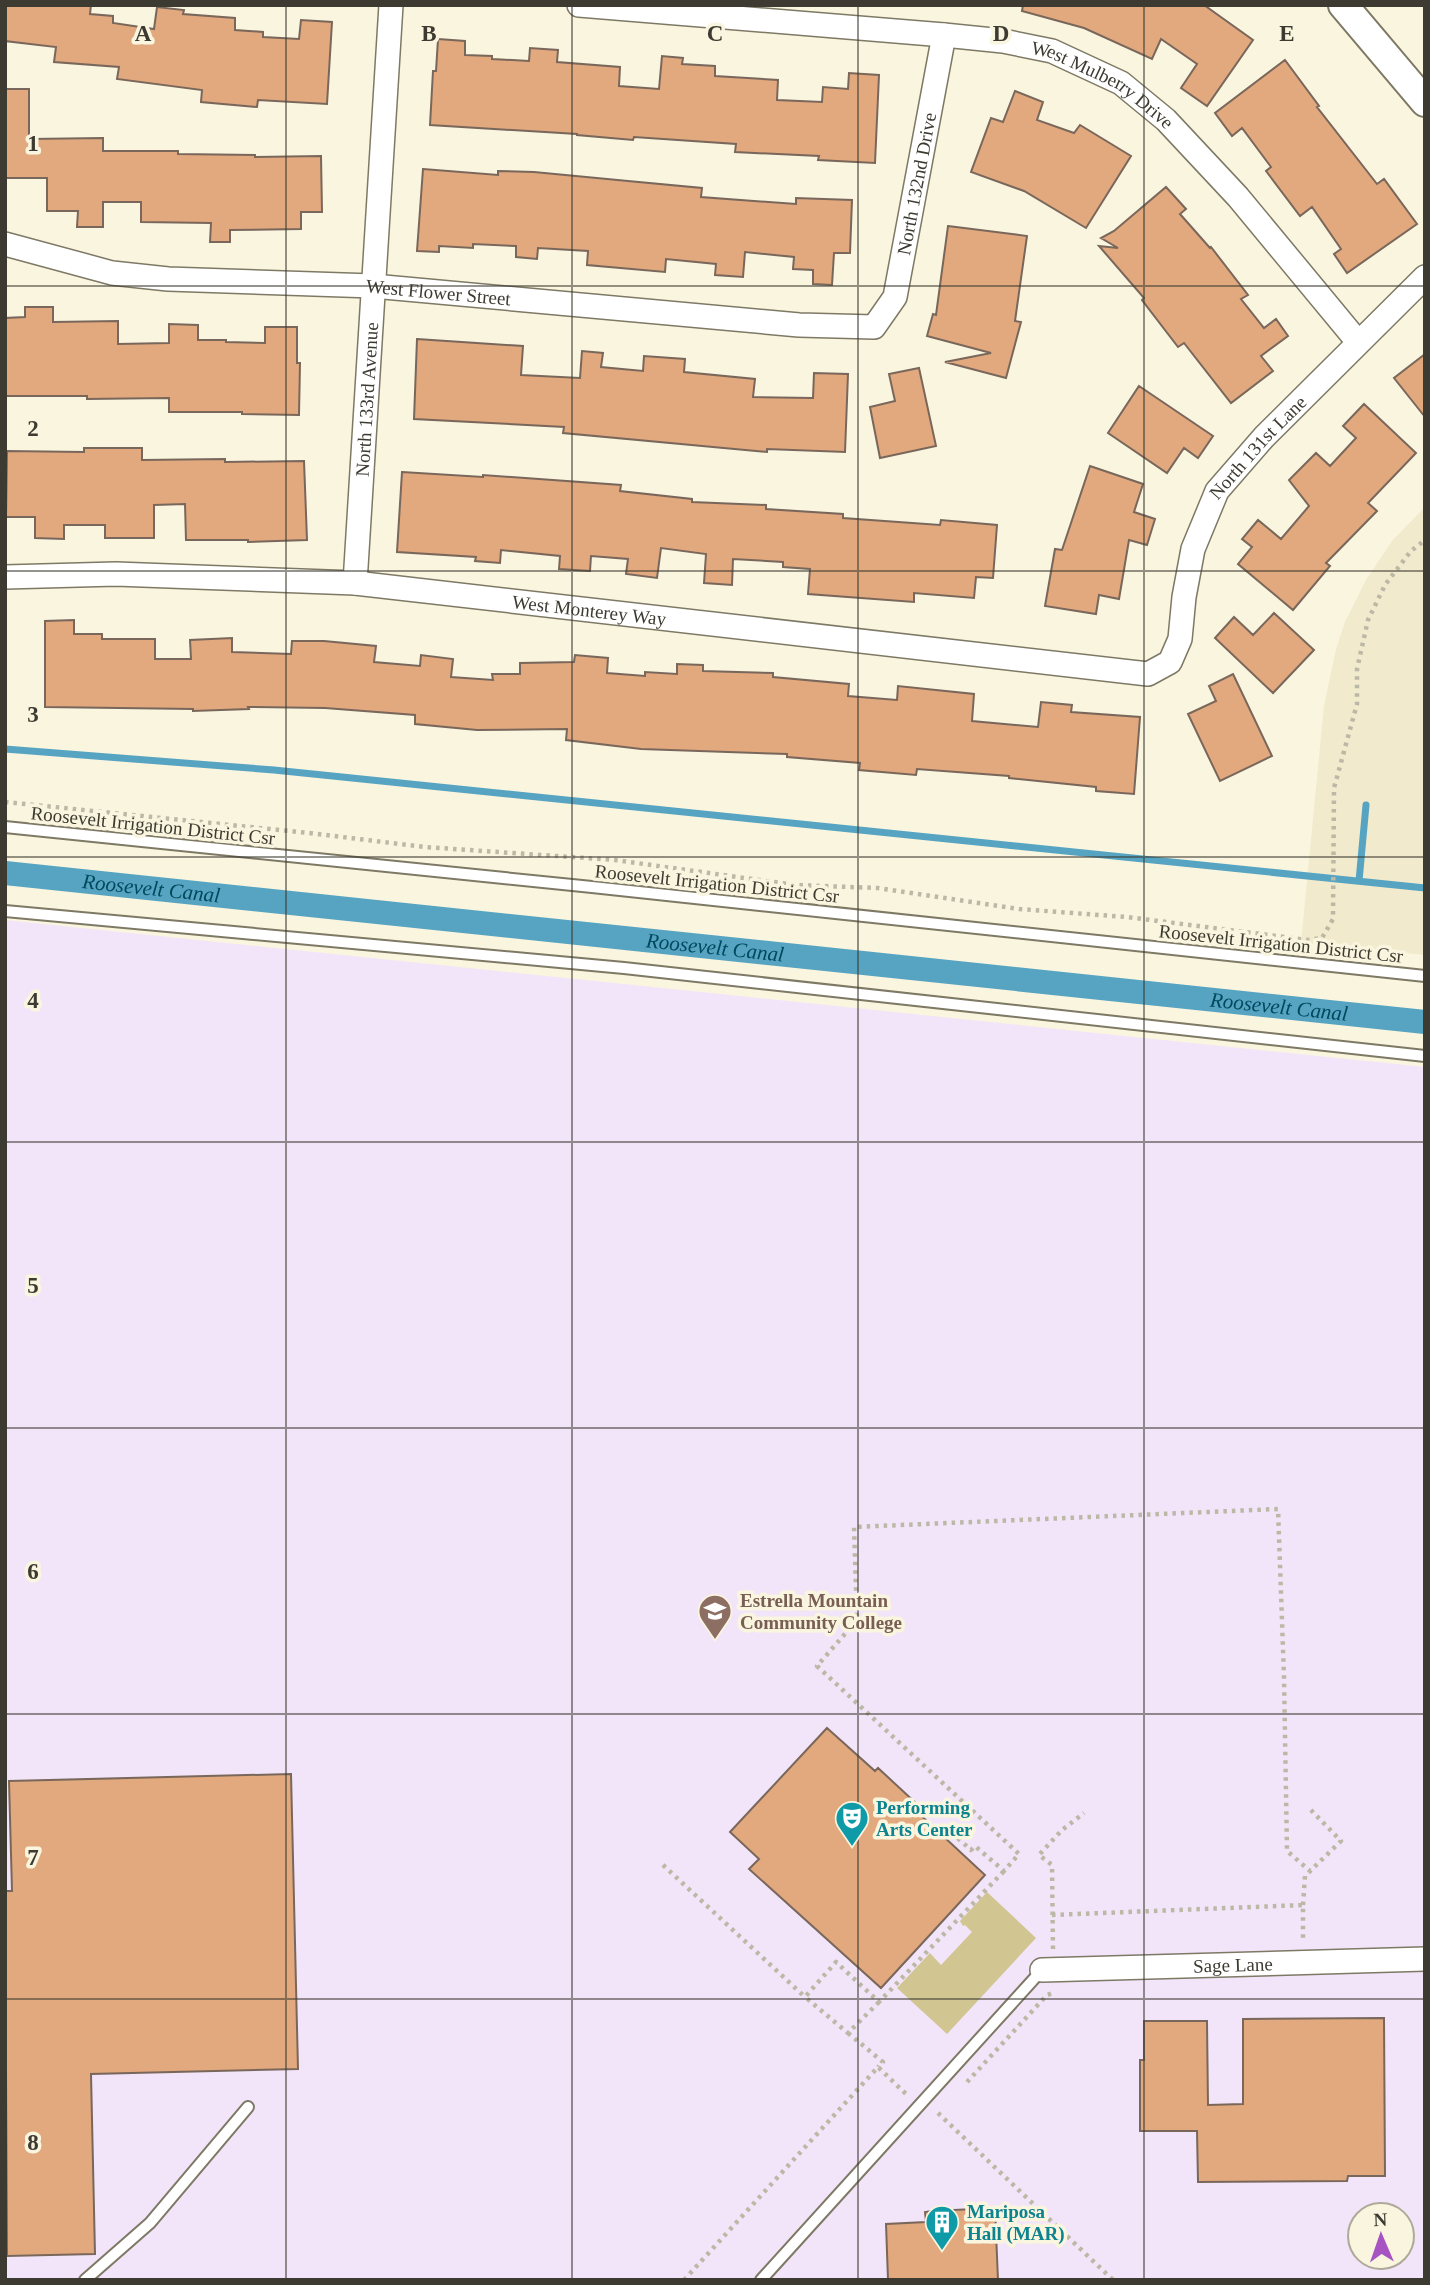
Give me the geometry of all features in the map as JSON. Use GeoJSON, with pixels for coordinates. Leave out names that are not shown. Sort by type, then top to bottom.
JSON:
{"type":"FeatureCollection","features":[{"type":"Feature","properties":{"kind":"street","name":"North 133rd Avenue"},"geometry":{"type":"LineString","coordinates":[[355,583],[391,5]]}},
{"type":"Feature","properties":{"kind":"street","name":"West Mulberry Drive"},"geometry":{"type":"LineString","coordinates":[[579,5],[944,35],[1003,41],[1052,51],[1121,83],[1166,120],[1238,197],[1358,342]]}},
{"type":"Feature","properties":{"kind":"street"},"geometry":{"type":"LineString","coordinates":[[1343,5],[1425,102]]}},
{"type":"Feature","properties":{"kind":"street","name":"North 132nd Drive"},"geometry":{"type":"LineString","coordinates":[[874,327],[895,297],[944,35]]}},
{"type":"Feature","properties":{"kind":"street","name":"West Flower Street"},"geometry":{"type":"LineString","coordinates":[[5,244],[112,272],[157,278],[373,286],[799,325],[874,327]]}},
{"type":"Feature","properties":{"kind":"street","name":"North 131st Lane"},"geometry":{"type":"LineString","coordinates":[[1170,662],[1180,639],[1193,549],[1217,491],[1264,437],[1425,277]]}},
{"type":"Feature","properties":{"kind":"street","name":"West Monterey Way"},"geometry":{"type":"LineString","coordinates":[[5,577],[116,574],[355,583],[1148,674],[1170,662]]}},
{"type":"Feature","properties":{"kind":"street","name":"Sage Lane"},"geometry":{"type":"LineString","coordinates":[[1048,1970],[1425,1959]]}},
{"type":"Feature","properties":{"kind":"lane","name":"Roosevelt Irrigation District Csr"},"geometry":{"type":"LineString","coordinates":[[5,827],[1425,976]]}},
{"type":"Feature","properties":{"kind":"lane"},"geometry":{"type":"LineString","coordinates":[[5,911],[624,968],[1425,1056]]}},
{"type":"Feature","properties":{"kind":"lane"},"geometry":{"type":"LineString","coordinates":[[761,2280],[1048,1970]]}},
{"type":"Feature","properties":{"kind":"lane"},"geometry":{"type":"LineString","coordinates":[[85,2280],[150,2223],[248,2107]]}},
{"type":"Feature","properties":{"kind":"path"},"geometry":{"type":"LineString","coordinates":[[5,802],[425,847],[615,860],[795,885],[878,888],[1019,909],[1127,917],[1308,940],[1322,938],[1333,919],[1334,788],[1357,704],[1357,669],[1368,620],[1385,585],[1411,551],[1425,540]]}},
{"type":"Feature","properties":{"kind":"path"},"geometry":{"type":"LineString","coordinates":[[848,2033],[1019,1854],[817,1666],[857,1620],[854,1527],[1278,1509],[1287,1851],[1310,1871]]}},
{"type":"Feature","properties":{"kind":"path"},"geometry":{"type":"LineString","coordinates":[[1304,1962],[1305,1876],[1341,1841],[1308,1807]]}},
{"type":"Feature","properties":{"kind":"path"},"geometry":{"type":"LineString","coordinates":[[1048,1970],[1052,1865],[1039,1855],[1062,1830],[1084,1813]]}},
{"type":"Feature","properties":{"kind":"path"},"geometry":{"type":"LineString","coordinates":[[946,1838],[951,1832],[971,1850],[975,1846],[1004,1871]]}},
{"type":"Feature","properties":{"kind":"path"},"geometry":{"type":"LineString","coordinates":[[663,1865],[805,1997],[883,2062],[684,2280]]}},
{"type":"Feature","properties":{"kind":"path"},"geometry":{"type":"LineString","coordinates":[[1052,1915],[1303,1905]]}},
{"type":"Feature","properties":{"kind":"path"},"geometry":{"type":"LineString","coordinates":[[805,1997],[836,1962],[879,2002]]}},
{"type":"Feature","properties":{"kind":"path"},"geometry":{"type":"LineString","coordinates":[[878,2067],[920,2107]]}},
{"type":"Feature","properties":{"kind":"path"},"geometry":{"type":"LineString","coordinates":[[938,2113],[1113,2280]]}},
{"type":"Feature","properties":{"kind":"shaded area"},"geometry":{"type":"Polygon","coordinates":[[[1425,507],[1425,955],[1301,943],[1324,706],[1336,649],[1345,622],[1366,580],[1392,541],[1425,507]]]}},
{"type":"Feature","properties":{"kind":"shaded area","name":"Estrella Mountain Community College"},"geometry":{"type":"Polygon","coordinates":[[[5,920],[1425,1067],[1425,2280],[5,2280],[5,920]]]}},
{"type":"Feature","properties":{"kind":"shaded area"},"geometry":{"type":"Polygon","coordinates":[[[987,1892],[1036,1938],[947,2034],[897,1988],[930,1953],[941,1965],[972,1932],[960,1921],[987,1892]]]}},
{"type":"Feature","properties":{"kind":"building"},"geometry":{"type":"Polygon","coordinates":[[[5,5],[91,5],[90,14],[113,16],[113,23],[154,29],[157,7],[184,10],[183,14],[235,18],[235,30],[263,32],[263,37],[299,39],[301,20],[332,22],[327,104],[258,100],[257,107],[201,102],[202,90],[117,79],[119,67],[54,62],[56,47],[5,41],[5,5]]]}},
{"type":"Feature","properties":{"kind":"building"},"geometry":{"type":"Polygon","coordinates":[[[1023,5],[1204,5],[1253,40],[1207,106],[1181,88],[1197,64],[1161,39],[1152,59],[1084,28],[1022,11],[1023,5]]]}},
{"type":"Feature","properties":{"kind":"building"},"geometry":{"type":"Polygon","coordinates":[[[438,39],[465,41],[465,55],[492,56],[492,59],[529,61],[530,48],[558,50],[557,62],[620,67],[619,86],[659,89],[662,56],[683,58],[682,64],[715,66],[715,76],[778,80],[777,100],[822,102],[823,87],[848,89],[849,73],[879,75],[875,163],[818,160],[819,156],[735,152],[736,144],[634,137],[633,140],[430,125],[438,39]]]}},
{"type":"Feature","properties":{"kind":"building"},"geometry":{"type":"Polygon","coordinates":[[[1285,60],[1319,106],[1317,107],[1377,184],[1384,179],[1417,224],[1347,273],[1334,254],[1341,249],[1312,207],[1300,216],[1266,171],[1271,167],[1242,128],[1232,136],[1215,113],[1285,60]]]}},
{"type":"Feature","properties":{"kind":"building"},"geometry":{"type":"Polygon","coordinates":[[[5,89],[29,89],[29,139],[103,138],[103,151],[178,151],[178,154],[255,157],[321,156],[322,212],[301,212],[301,229],[230,230],[230,242],[210,242],[211,223],[141,222],[141,202],[103,202],[103,227],[77,227],[78,211],[47,211],[47,178],[5,178],[5,89]]]}},
{"type":"Feature","properties":{"kind":"building"},"geometry":{"type":"Polygon","coordinates":[[[1015,91],[1043,102],[1037,120],[1074,133],[1080,125],[1131,156],[1086,228],[1024,191],[971,172],[991,118],[1003,122],[1015,91]]]}},
{"type":"Feature","properties":{"kind":"building"},"geometry":{"type":"Polygon","coordinates":[[[423,169],[498,175],[498,171],[534,172],[702,188],[701,197],[796,204],[796,198],[852,200],[850,253],[834,253],[832,285],[813,284],[813,270],[793,269],[794,257],[745,252],[743,277],[715,275],[716,264],[666,259],[665,272],[587,265],[588,251],[538,248],[537,259],[516,257],[516,246],[473,244],[473,248],[439,246],[439,252],[417,251],[423,169]]]}},
{"type":"Feature","properties":{"kind":"building"},"geometry":{"type":"Polygon","coordinates":[[[1166,187],[1186,209],[1180,214],[1211,247],[1248,295],[1241,299],[1264,328],[1276,319],[1288,336],[1261,356],[1273,371],[1231,403],[1184,343],[1178,347],[1142,300],[1144,298],[1099,246],[1118,248],[1101,238],[1114,231],[1166,187]]]}},
{"type":"Feature","properties":{"kind":"building"},"geometry":{"type":"Polygon","coordinates":[[[948,226],[1027,236],[1015,321],[1021,322],[1006,378],[945,362],[991,353],[927,336],[933,314],[936,315],[948,226]]]}},
{"type":"Feature","properties":{"kind":"building"},"geometry":{"type":"Polygon","coordinates":[[[25,307],[53,307],[53,322],[118,321],[118,344],[169,343],[169,324],[198,325],[198,340],[265,343],[265,327],[297,327],[297,363],[300,363],[299,415],[169,412],[169,398],[5,396],[5,318],[25,317],[25,307]]]}},
{"type":"Feature","properties":{"kind":"building"},"geometry":{"type":"Polygon","coordinates":[[[417,339],[523,346],[521,375],[580,378],[582,351],[603,353],[601,367],[643,371],[644,356],[685,359],[684,372],[755,379],[753,397],[813,398],[814,373],[848,374],[845,452],[767,449],[767,452],[563,433],[564,427],[414,419],[417,339]]]}},
{"type":"Feature","properties":{"kind":"building"},"geometry":{"type":"Polygon","coordinates":[[[1425,354],[1425,417],[1394,378],[1425,354]]]}},
{"type":"Feature","properties":{"kind":"building"},"geometry":{"type":"Polygon","coordinates":[[[919,368],[936,446],[880,458],[870,407],[895,401],[889,374],[919,368]]]}},
{"type":"Feature","properties":{"kind":"building"},"geometry":{"type":"Polygon","coordinates":[[[1139,386],[1213,436],[1198,458],[1184,448],[1167,473],[1108,433],[1139,386]]]}},
{"type":"Feature","properties":{"kind":"building"},"geometry":{"type":"Polygon","coordinates":[[[1364,404],[1416,453],[1368,503],[1377,511],[1326,563],[1330,566],[1293,610],[1238,564],[1252,547],[1242,539],[1258,520],[1281,539],[1309,506],[1289,480],[1316,453],[1330,466],[1356,438],[1343,426],[1364,404]]]}},
{"type":"Feature","properties":{"kind":"building"},"geometry":{"type":"Polygon","coordinates":[[[84,448],[142,448],[142,460],[304,461],[307,540],[186,540],[185,504],[154,505],[154,538],[105,538],[105,525],[64,525],[64,539],[35,538],[35,517],[6,517],[7,451],[84,452],[84,448]]]}},
{"type":"Feature","properties":{"kind":"building"},"geometry":{"type":"Polygon","coordinates":[[[1090,466],[1143,484],[1134,512],[1155,519],[1147,545],[1129,540],[1119,599],[1099,595],[1096,614],[1045,606],[1055,549],[1062,550],[1090,466]]]}},
{"type":"Feature","properties":{"kind":"building"},"geometry":{"type":"Polygon","coordinates":[[[402,472],[621,485],[620,491],[692,499],[692,502],[766,505],[766,509],[843,514],[843,518],[940,525],[941,520],[997,525],[993,578],[976,577],[974,598],[914,593],[914,602],[808,594],[810,569],[783,567],[783,562],[733,559],[732,585],[704,583],[706,554],[661,548],[657,578],[626,574],[628,559],[591,556],[590,571],[559,569],[560,556],[501,550],[500,563],[475,561],[476,557],[397,552],[402,472]]]}},
{"type":"Feature","properties":{"kind":"building"},"geometry":{"type":"Polygon","coordinates":[[[1274,613],[1314,650],[1273,693],[1215,638],[1234,617],[1253,635],[1274,613]]]}},
{"type":"Feature","properties":{"kind":"building"},"geometry":{"type":"Polygon","coordinates":[[[74,620],[74,634],[102,634],[102,639],[155,639],[155,659],[191,659],[190,640],[232,638],[232,652],[291,654],[292,641],[324,641],[376,646],[374,662],[420,666],[421,655],[453,659],[451,677],[493,680],[492,674],[520,674],[520,663],[574,662],[575,655],[608,658],[607,673],[645,676],[645,672],[677,674],[677,664],[703,665],[703,671],[773,673],[773,677],[849,684],[848,696],[897,700],[898,686],[974,694],[972,721],[1038,727],[1041,702],[1072,705],[1071,712],[1140,717],[1134,794],[1096,791],[1096,787],[1009,776],[917,769],[916,775],[859,770],[860,763],[787,757],[787,754],[641,749],[566,740],[567,729],[477,730],[415,724],[415,715],[325,708],[248,707],[249,709],[193,711],[45,707],[45,621],[74,620]]]}},
{"type":"Feature","properties":{"kind":"building"},"geometry":{"type":"Polygon","coordinates":[[[1233,674],[1272,756],[1220,781],[1188,714],[1216,701],[1209,686],[1233,674]]]}},
{"type":"Feature","properties":{"kind":"building","name":"Performing Arts Center"},"geometry":{"type":"Polygon","coordinates":[[[827,1728],[875,1771],[878,1768],[918,1805],[914,1809],[985,1875],[881,1988],[749,1869],[759,1859],[730,1832],[827,1728]]]}},
{"type":"Feature","properties":{"kind":"building"},"geometry":{"type":"Polygon","coordinates":[[[291,1774],[298,2069],[91,2074],[95,2254],[7,2256],[5,1891],[12,1891],[9,1781],[291,1774]]]}},
{"type":"Feature","properties":{"kind":"building"},"geometry":{"type":"Polygon","coordinates":[[[1384,2018],[1385,2176],[1348,2176],[1347,2181],[1198,2182],[1197,2131],[1140,2131],[1140,2060],[1144,2060],[1144,2021],[1207,2021],[1208,2105],[1243,2104],[1243,2019],[1384,2018]]]}},
{"type":"Feature","properties":{"kind":"building","name":"Mariposa Hall (MAR)"},"geometry":{"type":"Polygon","coordinates":[[[995,2208],[998,2280],[888,2280],[886,2224],[926,2222],[925,2212],[995,2208]]]}},
{"type":"Feature","properties":{"kind":"waterway"},"geometry":{"type":"LineString","coordinates":[[5,749],[274,770],[1425,888]]}},
{"type":"Feature","properties":{"kind":"waterway"},"geometry":{"type":"LineString","coordinates":[[1359,881],[1366,805]]}},
{"type":"Feature","properties":{"kind":"waterway","name":"Roosevelt Canal"},"geometry":{"type":"LineString","coordinates":[[5,873],[1425,1022]]}},
{"type":"Feature","properties":{"kind":"place","name":"Estrella Mountain Community College"},"geometry":{"type":"Point","coordinates":[715,1641]}},
{"type":"Feature","properties":{"kind":"place","name":"Performing Arts Center"},"geometry":{"type":"Point","coordinates":[852,1848]}},
{"type":"Feature","properties":{"kind":"place","name":"Mariposa Hall (MAR)"},"geometry":{"type":"Point","coordinates":[942,2252]}}]}
